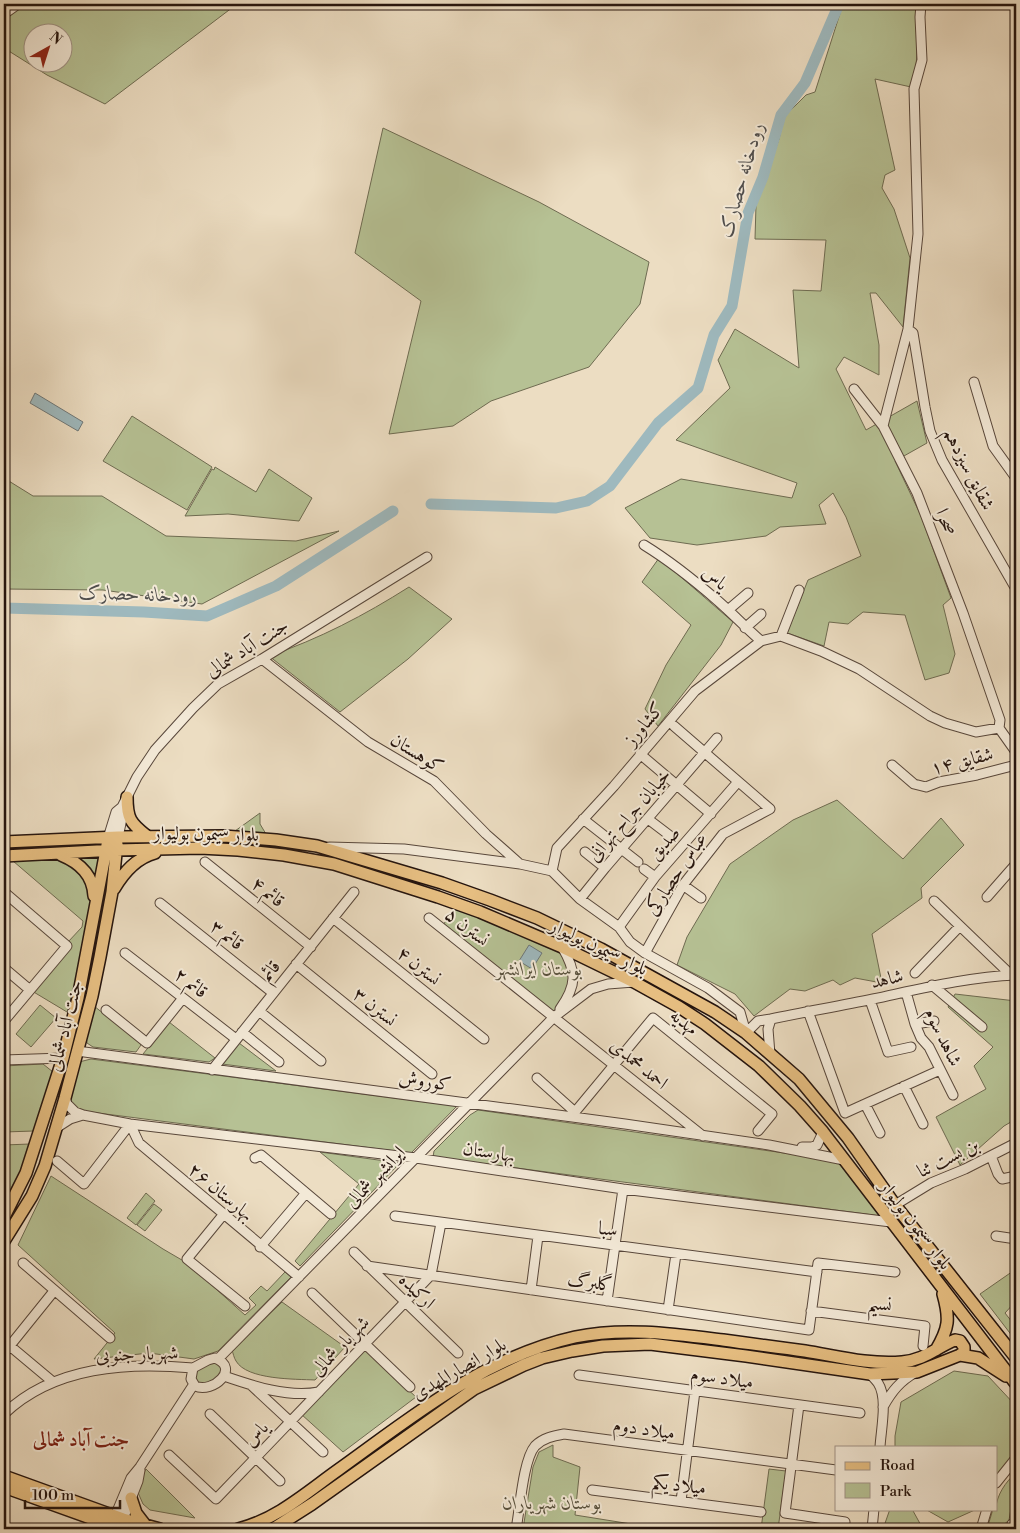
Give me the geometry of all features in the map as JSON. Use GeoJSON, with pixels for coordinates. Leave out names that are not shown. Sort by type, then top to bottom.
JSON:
{"type":"FeatureCollection","features":[{"type":"Feature","properties":{"kind":"main road"},"geometry":{"type":"LineString","coordinates":[[124,802],[132,824],[147,836]]}},
{"type":"Feature","properties":{"kind":"main road","name":"بلوار سیمون بولیوار"},"geometry":{"type":"LineString","coordinates":[[4,842],[147,836],[224,836],[276,840],[317,846],[442,882],[537,918],[601,949],[682,992],[746,1033],[799,1079],[848,1138],[895,1205],[1016,1358]]}},
{"type":"Feature","properties":{"kind":"main road","name":"جنت آباد شمالی"},"geometry":{"type":"LineString","coordinates":[[4,1217],[26,1173],[64,1058],[78,998],[95,903],[111,851],[113,837]]}},
{"type":"Feature","properties":{"kind":"main road","name":"بلوار سیمون بولیوار"},"geometry":{"type":"LineString","coordinates":[[4,856],[200,848],[284,855],[334,864],[480,912],[562,947],[634,982],[679,1007],[730,1043],[778,1084],[800,1106],[823,1132],[1016,1384]]}},
{"type":"Feature","properties":{"kind":"main road"},"geometry":{"type":"LineString","coordinates":[[112,892],[121,877],[133,863],[148,854],[165,850]]}},
{"type":"Feature","properties":{"kind":"main road","name":"جنت آباد شمالی"},"geometry":{"type":"LineString","coordinates":[[4,1241],[32,1196],[45,1166],[65,1098],[92,996],[112,892],[111,851]]}},
{"type":"Feature","properties":{"kind":"main road"},"geometry":{"type":"LineString","coordinates":[[59,854],[74,861],[83,868],[92,883],[95,903]]}},
{"type":"Feature","properties":{"kind":"main road"},"geometry":{"type":"LineString","coordinates":[[935,1352],[945,1335],[949,1321],[948,1310],[941,1288]]}},
{"type":"Feature","properties":{"kind":"main road","name":"بلوار انصارالمهدی"},"geometry":{"type":"LineString","coordinates":[[238,1529],[261,1522],[284,1509],[400,1425],[468,1379],[520,1354],[577,1337],[636,1332],[665,1333],[878,1362],[902,1362],[916,1359],[935,1352],[952,1341],[960,1341],[964,1347],[964,1352],[960,1355],[917,1372],[870,1374],[650,1344],[603,1346],[558,1354],[508,1372],[474,1390],[304,1510],[273,1529]]}},
{"type":"Feature","properties":{"kind":"main road"},"geometry":{"type":"LineString","coordinates":[[960,1355],[978,1358],[1016,1384]]}},
{"type":"Feature","properties":{"kind":"main road"},"geometry":{"type":"LineString","coordinates":[[4,1476],[117,1526]]}},
{"type":"Feature","properties":{"kind":"main road"},"geometry":{"type":"LineString","coordinates":[[4,1487],[86,1517],[117,1526],[146,1526],[160,1529]]}},
{"type":"Feature","properties":{"kind":"main road"},"geometry":{"type":"LineString","coordinates":[[131,1498],[136,1512],[146,1526]]}},
{"type":"Feature","properties":{"kind":"main road"},"geometry":{"type":"LineString","coordinates":[[86,1517],[95,1529]]}},
{"type":"Feature","properties":{"kind":"street"},"geometry":{"type":"LineString","coordinates":[[4,14],[18,4]]}},
{"type":"Feature","properties":{"kind":"street"},"geometry":{"type":"LineString","coordinates":[[883,426],[908,329],[918,234],[914,89],[922,60],[920,16],[922,4]]}},
{"type":"Feature","properties":{"kind":"street","name":"شقایق سیزدهم"},"geometry":{"type":"LineString","coordinates":[[908,329],[913,333],[930,431],[942,460],[1016,589]]}},
{"type":"Feature","properties":{"kind":"street"},"geometry":{"type":"LineString","coordinates":[[974,382],[993,446],[1016,478]]}},
{"type":"Feature","properties":{"kind":"street","name":"صحرا"},"geometry":{"type":"LineString","coordinates":[[854,388],[883,426],[917,492],[1000,720],[999,728]]}},
{"type":"Feature","properties":{"kind":"street","name":"یاس"},"geometry":{"type":"LineString","coordinates":[[644,545],[680,570],[728,610],[761,641]]}},
{"type":"Feature","properties":{"kind":"street","name":"جنت آباد شمالی"},"geometry":{"type":"LineString","coordinates":[[113,837],[123,814],[124,802],[137,777],[155,750],[192,708],[218,684],[427,557]]}},
{"type":"Feature","properties":{"kind":"street"},"geometry":{"type":"LineString","coordinates":[[799,590],[781,636],[859,669],[930,716],[945,723],[976,732],[999,728],[1016,752]]}},
{"type":"Feature","properties":{"kind":"street"},"geometry":{"type":"LineString","coordinates":[[728,610],[748,593]]}},
{"type":"Feature","properties":{"kind":"street"},"geometry":{"type":"LineString","coordinates":[[745,628],[761,614]]}},
{"type":"Feature","properties":{"kind":"street","name":"کشاورز"},"geometry":{"type":"LineString","coordinates":[[552,871],[557,848],[695,691],[761,641],[781,636]]}},
{"type":"Feature","properties":{"kind":"street","name":"کوهستان"},"geometry":{"type":"LineString","coordinates":[[262,659],[368,742],[434,781],[486,834],[520,864],[552,871]]}},
{"type":"Feature","properties":{"kind":"street"},"geometry":{"type":"LineString","coordinates":[[674,726],[737,783]]}},
{"type":"Feature","properties":{"kind":"street","name":"خیابان جراح تهرانی"},"geometry":{"type":"LineString","coordinates":[[580,899],[717,738]]}},
{"type":"Feature","properties":{"kind":"street"},"geometry":{"type":"LineString","coordinates":[[640,754],[711,814]]}},
{"type":"Feature","properties":{"kind":"street","name":"شقایق ۱۴"},"geometry":{"type":"LineString","coordinates":[[892,765],[914,784],[926,787],[939,782],[955,780],[1016,764]]}},
{"type":"Feature","properties":{"kind":"street","name":"عباس حصارکی"},"geometry":{"type":"LineString","coordinates":[[645,953],[683,885],[723,834],[770,809],[737,783]]}},
{"type":"Feature","properties":{"kind":"street","name":"صدیق"},"geometry":{"type":"LineString","coordinates":[[619,927],[655,877],[737,783]]}},
{"type":"Feature","properties":{"kind":"street"},"geometry":{"type":"LineString","coordinates":[[583,819],[655,877]]}},
{"type":"Feature","properties":{"kind":"street"},"geometry":{"type":"LineString","coordinates":[[648,819],[669,835]]}},
{"type":"Feature","properties":{"kind":"street"},"geometry":{"type":"LineString","coordinates":[[317,846],[404,849],[520,864]]}},
{"type":"Feature","properties":{"kind":"street"},"geometry":{"type":"LineString","coordinates":[[585,852],[605,868]]}},
{"type":"Feature","properties":{"kind":"street","name":"قائم ۴"},"geometry":{"type":"LineString","coordinates":[[205,862],[311,947]]}},
{"type":"Feature","properties":{"kind":"street"},"geometry":{"type":"LineString","coordinates":[[987,897],[1016,864]]}},
{"type":"Feature","properties":{"kind":"street"},"geometry":{"type":"LineString","coordinates":[[552,871],[580,899],[619,927],[630,942],[645,953],[708,988],[740,1012],[746,1033]]}},
{"type":"Feature","properties":{"kind":"street"},"geometry":{"type":"LineString","coordinates":[[683,885],[701,898]]}},
{"type":"Feature","properties":{"kind":"street"},"geometry":{"type":"LineString","coordinates":[[4,892],[67,946],[4,1022]]}},
{"type":"Feature","properties":{"kind":"street","name":"قائم"},"geometry":{"type":"LineString","coordinates":[[212,1070],[354,892]]}},
{"type":"Feature","properties":{"kind":"street"},"geometry":{"type":"LineString","coordinates":[[934,901],[1014,975]]}},
{"type":"Feature","properties":{"kind":"street","name":"قائم ۳"},"geometry":{"type":"LineString","coordinates":[[160,903],[273,993]]}},
{"type":"Feature","properties":{"kind":"street","name":"نسترن ۴"},"geometry":{"type":"LineString","coordinates":[[333,918],[484,1039]]}},
{"type":"Feature","properties":{"kind":"street","name":"نسترن ۵"},"geometry":{"type":"LineString","coordinates":[[429,918],[554,1017]]}},
{"type":"Feature","properties":{"kind":"street"},"geometry":{"type":"LineString","coordinates":[[915,973],[960,926]]}},
{"type":"Feature","properties":{"kind":"street"},"geometry":{"type":"LineString","coordinates":[[554,1017],[570,995],[573,981],[570,966],[562,947]]}},
{"type":"Feature","properties":{"kind":"street","name":"قائم ۲"},"geometry":{"type":"LineString","coordinates":[[125,953],[183,998],[279,1062]]}},
{"type":"Feature","properties":{"kind":"street","name":"نسترن ۳"},"geometry":{"type":"LineString","coordinates":[[296,964],[432,1074]]}},
{"type":"Feature","properties":{"kind":"street"},"geometry":{"type":"LineString","coordinates":[[4,968],[30,990]]}},
{"type":"Feature","properties":{"kind":"street","name":"شاهد"},"geometry":{"type":"LineString","coordinates":[[746,1033],[758,1022],[771,1018],[870,1000],[932,985],[1014,975]]}},
{"type":"Feature","properties":{"kind":"street"},"geometry":{"type":"LineString","coordinates":[[554,1017],[591,989],[608,984],[634,982]]}},
{"type":"Feature","properties":{"kind":"street"},"geometry":{"type":"LineString","coordinates":[[932,985],[982,1027]]}},
{"type":"Feature","properties":{"kind":"street","name":"شاهد سوم"},"geometry":{"type":"LineString","coordinates":[[906,992],[915,1024],[952,1095]]}},
{"type":"Feature","properties":{"kind":"street"},"geometry":{"type":"LineString","coordinates":[[106,1010],[147,1043],[183,998]]}},
{"type":"Feature","properties":{"kind":"street"},"geometry":{"type":"LineString","coordinates":[[870,1000],[888,1052],[911,1047]]}},
{"type":"Feature","properties":{"kind":"street"},"geometry":{"type":"LineString","coordinates":[[259,1011],[321,1061]]}},
{"type":"Feature","properties":{"kind":"street"},"geometry":{"type":"LineString","coordinates":[[808,1011],[845,1113],[940,1070]]}},
{"type":"Feature","properties":{"kind":"street","name":"احمد محمدی"},"geometry":{"type":"LineString","coordinates":[[554,1017],[703,1136]]}},
{"type":"Feature","properties":{"kind":"street","name":"ایرانشهر شمالی"},"geometry":{"type":"LineString","coordinates":[[218,1359],[554,1017]]}},
{"type":"Feature","properties":{"kind":"street","name":"مهدیه"},"geometry":{"type":"LineString","coordinates":[[537,1078],[576,1112],[654,1018],[772,1114],[758,1131]]}},
{"type":"Feature","properties":{"kind":"street"},"geometry":{"type":"LineString","coordinates":[[770,1054],[768,1029],[771,1018]]}},
{"type":"Feature","properties":{"kind":"street"},"geometry":{"type":"LineString","coordinates":[[915,1024],[934,1021]]}},
{"type":"Feature","properties":{"kind":"street","name":"کوروش"},"geometry":{"type":"LineString","coordinates":[[77,1052],[470,1103],[769,1145]]}},
{"type":"Feature","properties":{"kind":"street"},"geometry":{"type":"LineString","coordinates":[[4,1060],[64,1058]]}},
{"type":"Feature","properties":{"kind":"street"},"geometry":{"type":"LineString","coordinates":[[904,1086],[923,1124]]}},
{"type":"Feature","properties":{"kind":"street"},"geometry":{"type":"LineString","coordinates":[[65,1098],[67,1104],[75,1112],[83,1115]]}},
{"type":"Feature","properties":{"kind":"street"},"geometry":{"type":"LineString","coordinates":[[865,1104],[880,1133]]}},
{"type":"Feature","properties":{"kind":"street"},"geometry":{"type":"LineString","coordinates":[[56,1128],[70,1119],[83,1115]]}},
{"type":"Feature","properties":{"kind":"street","name":"بهارستان"},"geometry":{"type":"LineString","coordinates":[[83,1115],[130,1124],[416,1158],[624,1189],[891,1222]]}},
{"type":"Feature","properties":{"kind":"street"},"geometry":{"type":"LineString","coordinates":[[57,1161],[84,1184],[130,1124]]}},
{"type":"Feature","properties":{"kind":"street","name":"بهارستان ۲۶"},"geometry":{"type":"LineString","coordinates":[[130,1124],[139,1143],[298,1278]]}},
{"type":"Feature","properties":{"kind":"street"},"geometry":{"type":"LineString","coordinates":[[769,1145],[812,1147],[817,1144],[823,1132]]}},
{"type":"Feature","properties":{"kind":"street","name":"بن بست ثنا"},"geometry":{"type":"LineString","coordinates":[[895,1205],[931,1183],[1016,1143]]}},
{"type":"Feature","properties":{"kind":"street"},"geometry":{"type":"LineString","coordinates":[[769,1145],[844,1160]]}},
{"type":"Feature","properties":{"kind":"street"},"geometry":{"type":"LineString","coordinates":[[256,1158],[261,1154],[331,1214]]}},
{"type":"Feature","properties":{"kind":"street"},"geometry":{"type":"LineString","coordinates":[[991,1156],[1002,1179],[1016,1176]]}},
{"type":"Feature","properties":{"kind":"street"},"geometry":{"type":"LineString","coordinates":[[607,1301],[624,1189]]}},
{"type":"Feature","properties":{"kind":"street"},"geometry":{"type":"LineString","coordinates":[[260,1246],[306,1193]]}},
{"type":"Feature","properties":{"kind":"street"},"geometry":{"type":"LineString","coordinates":[[223,1216],[187,1259],[245,1306]]}},
{"type":"Feature","properties":{"kind":"street","name":"سبا"},"geometry":{"type":"LineString","coordinates":[[394,1216],[440,1224],[676,1254],[817,1268],[895,1272]]}},
{"type":"Feature","properties":{"kind":"street"},"geometry":{"type":"LineString","coordinates":[[431,1275],[440,1224]]}},
{"type":"Feature","properties":{"kind":"street"},"geometry":{"type":"LineString","coordinates":[[531,1290],[538,1236]]}},
{"type":"Feature","properties":{"kind":"street"},"geometry":{"type":"LineString","coordinates":[[996,1236],[1016,1239]]}},
{"type":"Feature","properties":{"kind":"street","name":"ارکیده"},"geometry":{"type":"LineString","coordinates":[[354,1252],[458,1353]]}},
{"type":"Feature","properties":{"kind":"street"},"geometry":{"type":"LineString","coordinates":[[668,1310],[676,1254]]}},
{"type":"Feature","properties":{"kind":"street"},"geometry":{"type":"LineString","coordinates":[[22,1263],[110,1338]]}},
{"type":"Feature","properties":{"kind":"street","name":"گلبرگ"},"geometry":{"type":"LineString","coordinates":[[368,1266],[809,1330],[811,1311]]}},
{"type":"Feature","properties":{"kind":"street"},"geometry":{"type":"LineString","coordinates":[[811,1311],[817,1268]]}},
{"type":"Feature","properties":{"kind":"street","name":"شهریار شمالی"},"geometry":{"type":"LineString","coordinates":[[224,1376],[251,1385],[305,1394],[319,1392],[431,1275]]}},
{"type":"Feature","properties":{"kind":"street"},"geometry":{"type":"LineString","coordinates":[[53,1382],[6,1346],[54,1291]]}},
{"type":"Feature","properties":{"kind":"street"},"geometry":{"type":"LineString","coordinates":[[312,1293],[410,1387]]}},
{"type":"Feature","properties":{"kind":"street","name":"نسیم"},"geometry":{"type":"LineString","coordinates":[[811,1311],[925,1326],[924,1346]]}},
{"type":"Feature","properties":{"kind":"street"},"geometry":{"type":"LineString","coordinates":[[218,1359],[224,1365],[224,1376],[219,1381],[206,1387],[199,1387],[194,1384],[190,1376],[193,1368],[208,1360],[218,1359]]}},
{"type":"Feature","properties":{"kind":"street","name":"شهریار جنوبی"},"geometry":{"type":"LineString","coordinates":[[4,1414],[30,1394],[53,1382],[81,1373],[117,1367],[147,1365],[193,1368]]}},
{"type":"Feature","properties":{"kind":"street"},"geometry":{"type":"LineString","coordinates":[[883,1408],[891,1391],[903,1379],[917,1372]]}},
{"type":"Feature","properties":{"kind":"street"},"geometry":{"type":"LineString","coordinates":[[870,1374],[879,1383],[883,1408],[880,1446]]}},
{"type":"Feature","properties":{"kind":"street","name":"میلاد سوم"},"geometry":{"type":"LineString","coordinates":[[579,1375],[860,1413]]}},
{"type":"Feature","properties":{"kind":"street"},"geometry":{"type":"LineString","coordinates":[[117,1526],[131,1478],[194,1384]]}},
{"type":"Feature","properties":{"kind":"street"},"geometry":{"type":"LineString","coordinates":[[251,1385],[323,1452]]}},
{"type":"Feature","properties":{"kind":"street"},"geometry":{"type":"LineString","coordinates":[[681,1501],[695,1391]]}},
{"type":"Feature","properties":{"kind":"street","name":"یاس"},"geometry":{"type":"LineString","coordinates":[[169,1455],[216,1499],[319,1392]]}},
{"type":"Feature","properties":{"kind":"street"},"geometry":{"type":"LineString","coordinates":[[799,1405],[785,1514],[845,1522]]}},
{"type":"Feature","properties":{"kind":"street"},"geometry":{"type":"LineString","coordinates":[[210,1414],[280,1481]]}},
{"type":"Feature","properties":{"kind":"street","name":"میلاد دوم"},"geometry":{"type":"LineString","coordinates":[[516,1529],[527,1462],[535,1446],[547,1437],[564,1434],[835,1470]]}},
{"type":"Feature","properties":{"kind":"street"},"geometry":{"type":"LineString","coordinates":[[998,1480],[1016,1458]]}},
{"type":"Feature","properties":{"kind":"street"},"geometry":{"type":"LineString","coordinates":[[117,1526],[138,1481],[140,1467]]}},
{"type":"Feature","properties":{"kind":"street","name":"میلاد یکم"},"geometry":{"type":"LineString","coordinates":[[592,1490],[761,1512]]}},
{"type":"Feature","properties":{"kind":"street"},"geometry":{"type":"LineString","coordinates":[[872,1529],[874,1510]]}},
{"type":"Feature","properties":{"kind":"street"},"geometry":{"type":"LineString","coordinates":[[981,1529],[987,1510]]}},
{"type":"Feature","properties":{"kind":"green space"},"geometry":{"type":"Polygon","coordinates":[[[4,4],[237,4],[105,104],[42,72],[72,72],[72,22],[22,22],[22,59],[4,48],[4,4]]]}},
{"type":"Feature","properties":{"kind":"green space"},"geometry":{"type":"Polygon","coordinates":[[[843,4],[920,4],[916,67],[911,87],[875,79],[895,170],[885,175],[882,188],[894,209],[910,258],[903,327],[876,293],[870,293],[879,345],[879,375],[844,357],[836,369],[866,430],[917,401],[927,443],[895,461],[921,516],[951,598],[943,605],[955,654],[949,673],[925,680],[905,615],[863,612],[848,624],[829,622],[824,646],[787,633],[808,580],[861,556],[846,517],[833,493],[819,505],[826,524],[780,527],[766,536],[697,545],[650,538],[625,508],[681,479],[792,498],[797,483],[676,440],[730,388],[718,360],[735,329],[799,368],[793,290],[821,291],[826,240],[755,239],[756,205],[779,139],[784,117],[806,95],[815,92],[843,4]]]}},
{"type":"Feature","properties":{"kind":"green space"},"geometry":{"type":"Polygon","coordinates":[[[383,128],[539,202],[649,262],[640,304],[589,367],[491,401],[453,426],[389,434],[421,301],[355,253],[383,128]]]}},
{"type":"Feature","properties":{"kind":"green space"},"geometry":{"type":"Polygon","coordinates":[[[132,416],[212,467],[187,510],[103,461],[132,416]]]}},
{"type":"Feature","properties":{"kind":"green space"},"geometry":{"type":"Polygon","coordinates":[[[215,467],[256,492],[269,469],[312,498],[299,521],[228,514],[185,516],[212,469],[214,470],[215,467]]]}},
{"type":"Feature","properties":{"kind":"green space"},"geometry":{"type":"Polygon","coordinates":[[[4,478],[33,496],[102,496],[166,536],[296,541],[339,531],[202,604],[103,590],[4,589],[4,478]]]}},
{"type":"Feature","properties":{"kind":"green space"},"geometry":{"type":"Polygon","coordinates":[[[659,558],[733,622],[721,645],[658,726],[645,709],[666,665],[691,625],[642,582],[659,558]]]}},
{"type":"Feature","properties":{"kind":"green space"},"geometry":{"type":"Polygon","coordinates":[[[409,587],[452,619],[408,659],[340,712],[269,656],[341,626],[409,587]]]}},
{"type":"Feature","properties":{"kind":"green space"},"geometry":{"type":"Polygon","coordinates":[[[837,800],[903,859],[941,818],[964,845],[921,888],[922,898],[872,934],[882,983],[855,978],[840,985],[833,980],[805,991],[790,989],[754,1016],[735,994],[677,965],[687,937],[730,864],[793,820],[837,800]]]}},
{"type":"Feature","properties":{"kind":"green space"},"geometry":{"type":"Polygon","coordinates":[[[260,813],[260,824],[266,834],[235,831],[260,813]]]}},
{"type":"Feature","properties":{"kind":"green space"},"geometry":{"type":"Polygon","coordinates":[[[99,856],[96,888],[70,857],[99,856]]]}},
{"type":"Feature","properties":{"kind":"green space"},"geometry":{"type":"Polygon","coordinates":[[[58,858],[80,868],[92,896],[78,972],[67,1012],[32,991],[71,945],[68,942],[82,927],[83,921],[13,861],[58,858]]]}},
{"type":"Feature","properties":{"kind":"green space","name":"بوستان ایرانشهر"},"geometry":{"type":"Polygon","coordinates":[[[455,908],[552,947],[560,953],[565,959],[570,979],[568,994],[552,1013],[443,925],[455,908]]]}},
{"type":"Feature","properties":{"kind":"green space"},"geometry":{"type":"Polygon","coordinates":[[[955,994],[1016,1001],[1016,1119],[1004,1126],[960,1165],[936,1117],[986,1089],[974,1066],[993,1047],[948,1007],[955,994]]]}},
{"type":"Feature","properties":{"kind":"green space"},"geometry":{"type":"Polygon","coordinates":[[[40,1005],[56,1018],[31,1047],[16,1034],[40,1005]]]}},
{"type":"Feature","properties":{"kind":"green space"},"geometry":{"type":"Polygon","coordinates":[[[94,1006],[139,1042],[141,1045],[136,1052],[93,1047],[87,1043],[86,1036],[94,1006]]]}},
{"type":"Feature","properties":{"kind":"green space"},"geometry":{"type":"Polygon","coordinates":[[[169,1022],[215,1058],[209,1062],[143,1054],[169,1022]]]}},
{"type":"Feature","properties":{"kind":"green space"},"geometry":{"type":"Polygon","coordinates":[[[239,1043],[276,1071],[222,1064],[239,1043]]]}},
{"type":"Feature","properties":{"kind":"green space"},"geometry":{"type":"Polygon","coordinates":[[[91,1059],[457,1106],[411,1153],[82,1111],[74,1108],[68,1099],[79,1062],[91,1059]]]}},
{"type":"Feature","properties":{"kind":"green space"},"geometry":{"type":"Polygon","coordinates":[[[43,1064],[53,1072],[34,1131],[4,1132],[4,1066],[43,1064]]]}},
{"type":"Feature","properties":{"kind":"green space"},"geometry":{"type":"Polygon","coordinates":[[[478,1110],[834,1160],[843,1166],[881,1216],[433,1157],[434,1151],[470,1115],[478,1110]]]}},
{"type":"Feature","properties":{"kind":"green space"},"geometry":{"type":"Polygon","coordinates":[[[30,1144],[19,1177],[4,1204],[4,1145],[30,1144]]]}},
{"type":"Feature","properties":{"kind":"green space"},"geometry":{"type":"Polygon","coordinates":[[[320,1152],[400,1163],[300,1266],[295,1261],[359,1184],[320,1152]]]}},
{"type":"Feature","properties":{"kind":"green space"},"geometry":{"type":"Polygon","coordinates":[[[51,1176],[187,1263],[245,1315],[256,1305],[249,1298],[261,1286],[267,1291],[285,1272],[291,1277],[218,1351],[194,1359],[149,1353],[94,1359],[115,1333],[18,1245],[51,1176]]]}},
{"type":"Feature","properties":{"kind":"green space"},"geometry":{"type":"Polygon","coordinates":[[[146,1193],[155,1201],[136,1225],[127,1218],[146,1193]]]}},
{"type":"Feature","properties":{"kind":"green space"},"geometry":{"type":"Polygon","coordinates":[[[154,1204],[162,1210],[145,1231],[137,1225],[154,1204]]]}},
{"type":"Feature","properties":{"kind":"green space"},"geometry":{"type":"Polygon","coordinates":[[[1016,1269],[1016,1301],[1005,1313],[1016,1327],[1016,1341],[980,1294],[1016,1269]]]}},
{"type":"Feature","properties":{"kind":"green space"},"geometry":{"type":"Polygon","coordinates":[[[282,1302],[345,1347],[315,1380],[284,1379],[261,1375],[250,1372],[236,1361],[232,1350],[282,1302]]]}},
{"type":"Feature","properties":{"kind":"green space"},"geometry":{"type":"Polygon","coordinates":[[[365,1350],[416,1397],[343,1452],[301,1414],[365,1350]]]}},
{"type":"Feature","properties":{"kind":"green space"},"geometry":{"type":"Polygon","coordinates":[[[212,1361],[220,1364],[223,1374],[206,1385],[198,1384],[194,1373],[212,1361]]]}},
{"type":"Feature","properties":{"kind":"green space"},"geometry":{"type":"Polygon","coordinates":[[[954,1371],[988,1376],[1016,1406],[1016,1456],[998,1481],[998,1446],[895,1446],[901,1402],[954,1371]]]}},
{"type":"Feature","properties":{"kind":"green space","name":"بوستان شهریاران"},"geometry":{"type":"Polygon","coordinates":[[[553,1445],[553,1457],[580,1467],[575,1515],[650,1527],[650,1529],[523,1529],[533,1467],[539,1452],[553,1445]]]}},
{"type":"Feature","properties":{"kind":"green space"},"geometry":{"type":"Polygon","coordinates":[[[146,1469],[195,1518],[150,1510],[143,1504],[136,1488],[146,1469]]]}},
{"type":"Feature","properties":{"kind":"green space"},"geometry":{"type":"Polygon","coordinates":[[[769,1469],[786,1471],[778,1529],[761,1529],[769,1469]]]}},
{"type":"Feature","properties":{"kind":"green space"},"geometry":{"type":"Polygon","coordinates":[[[1016,1473],[1016,1495],[1012,1503],[1009,1520],[999,1529],[987,1529],[993,1510],[998,1510],[998,1499],[1009,1480],[1016,1473]]]}},
{"type":"Feature","properties":{"kind":"green space"},"geometry":{"type":"Polygon","coordinates":[[[890,1510],[913,1510],[923,1529],[883,1529],[890,1510]]]}},
{"type":"Feature","properties":{"kind":"green space"},"geometry":{"type":"Polygon","coordinates":[[[927,1510],[975,1510],[948,1522],[927,1510]]]}},
{"type":"Feature","properties":{"kind":"water"},"geometry":{"type":"Polygon","coordinates":[[[35,393],[83,422],[78,431],[30,403],[35,393]]]}},
{"type":"Feature","properties":{"kind":"water"},"geometry":{"type":"Polygon","coordinates":[[[529,945],[542,953],[532,969],[519,961],[529,945]]]}},
{"type":"Feature","properties":{"kind":"waterway","name":"رودخانه حصارک"},"geometry":{"type":"LineString","coordinates":[[431,504],[556,508],[587,501],[610,486],[658,423],[698,388],[714,335],[732,306],[748,213],[763,177],[781,115],[805,83],[839,4]]}},
{"type":"Feature","properties":{"kind":"waterway","name":"رودخانه حصارک"},"geometry":{"type":"LineString","coordinates":[[4,608],[144,612],[207,616],[276,586],[393,511]]}},
{"type":"Feature","properties":{"kind":"district","name":"جنت‌ آباد شمالی"},"geometry":{"type":"Point","coordinates":[81,1440]}}]}
